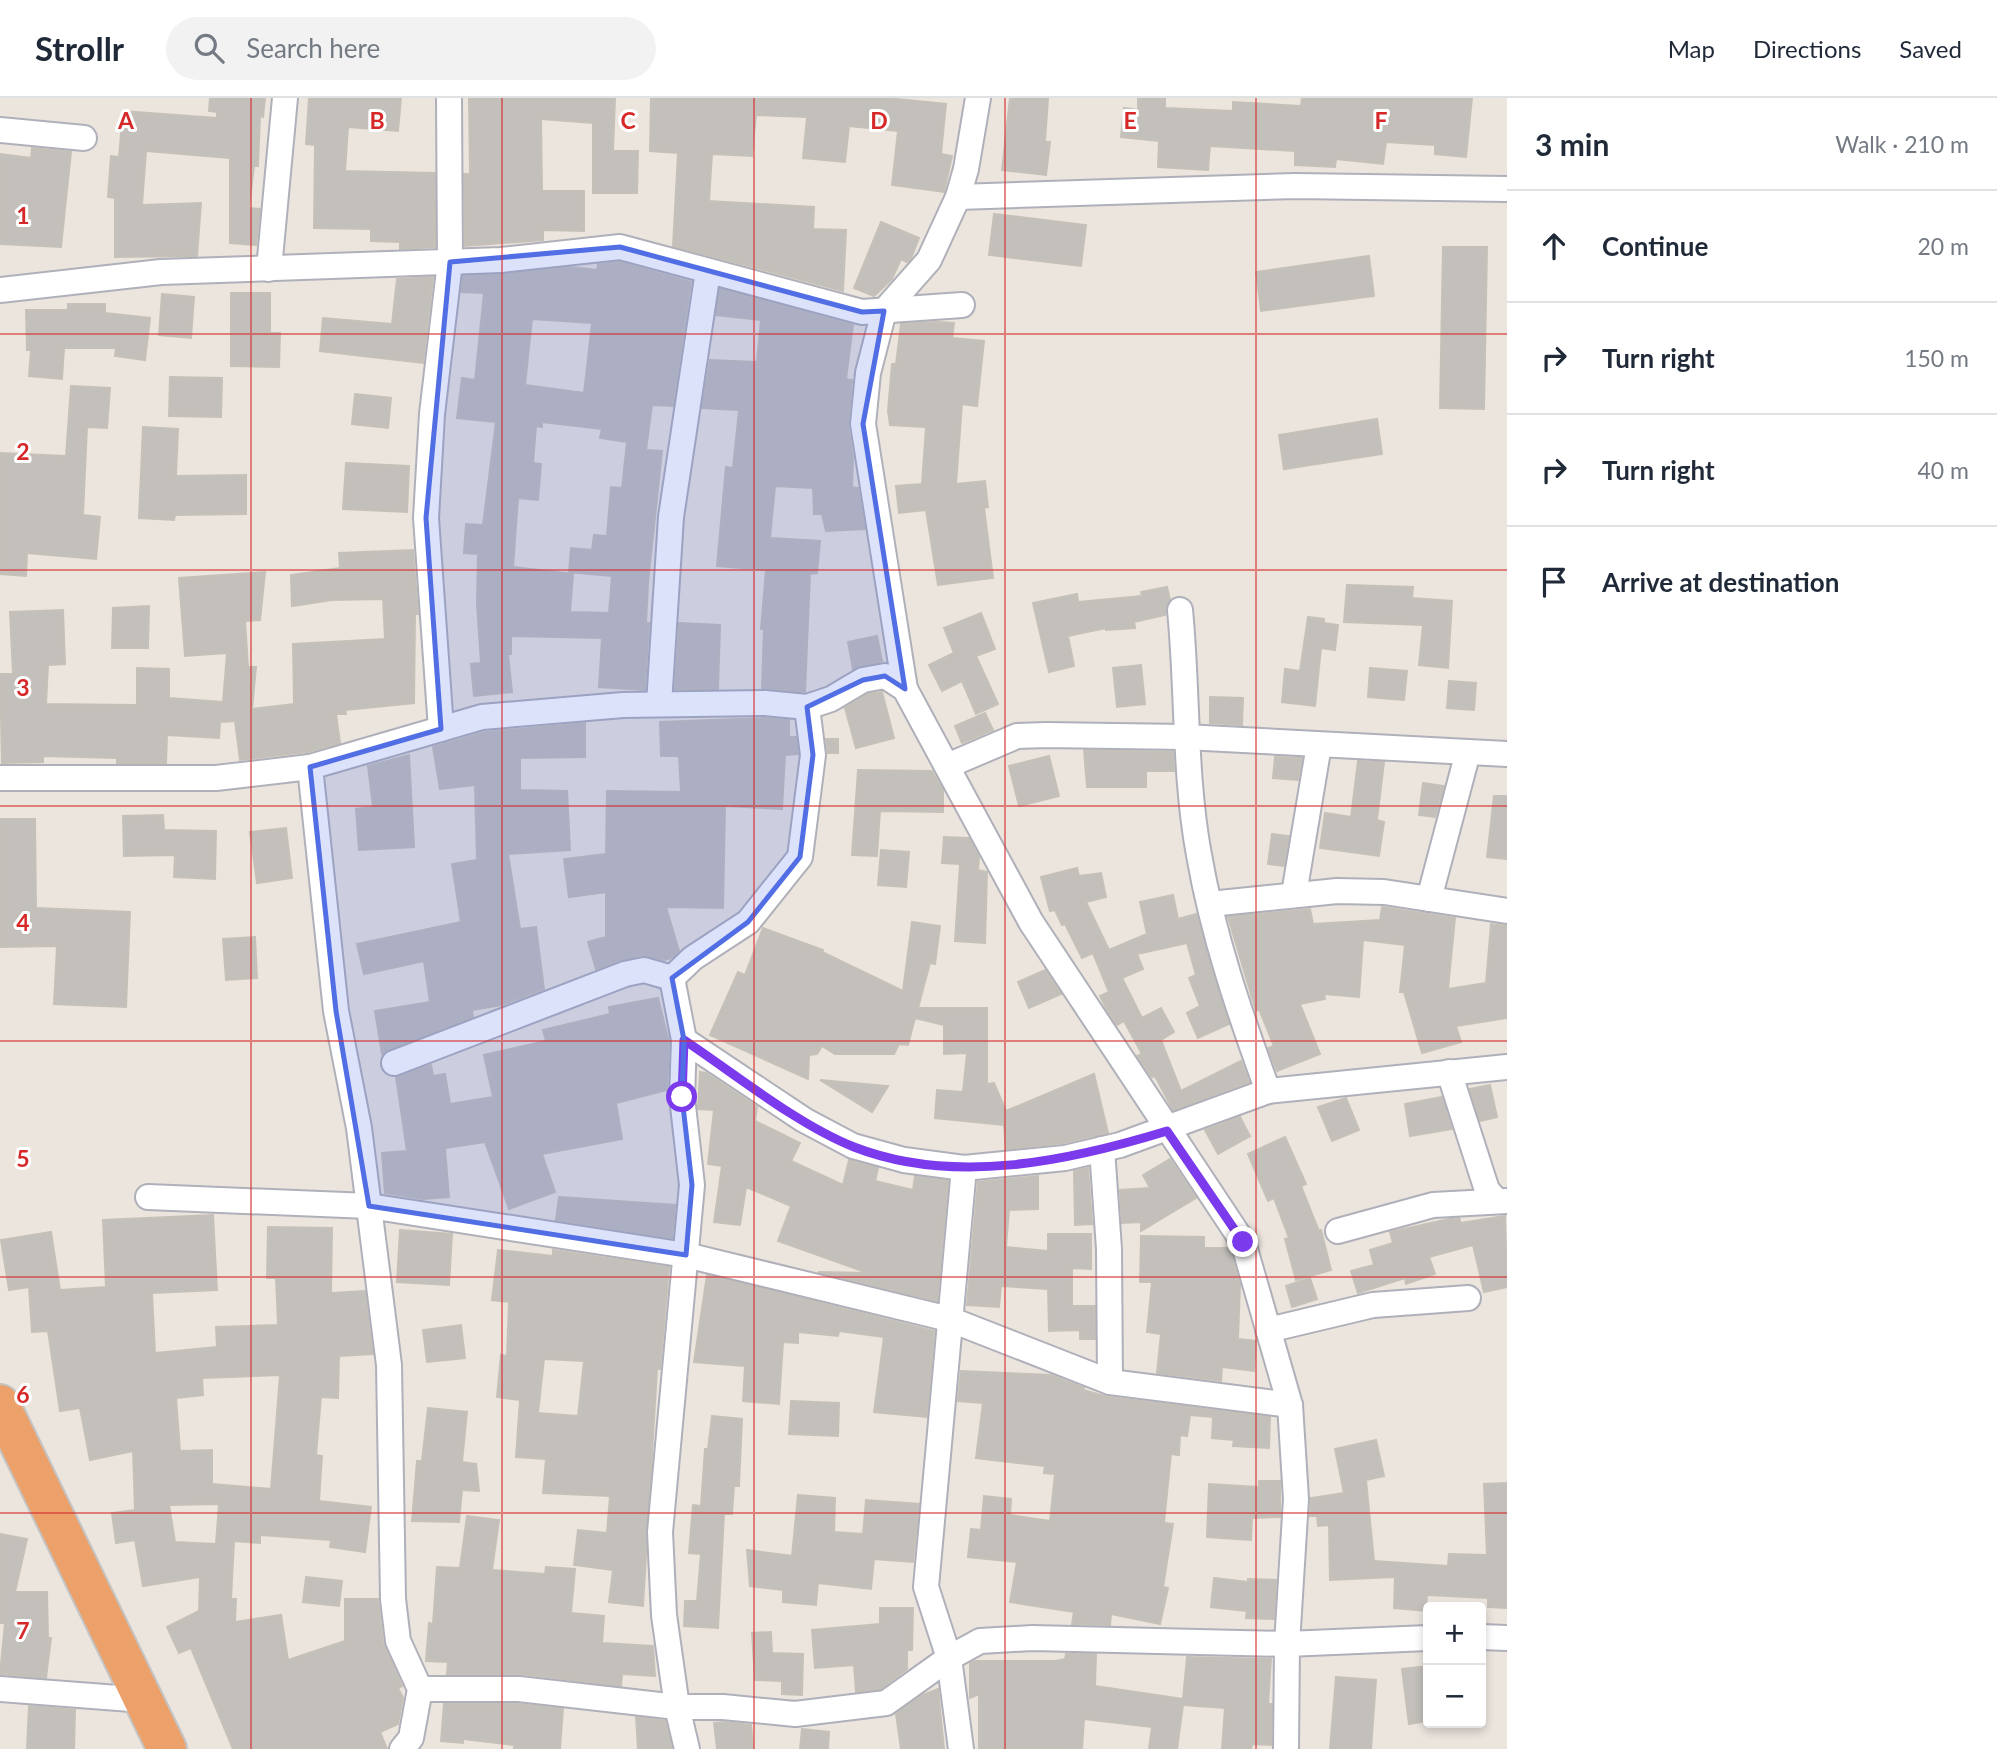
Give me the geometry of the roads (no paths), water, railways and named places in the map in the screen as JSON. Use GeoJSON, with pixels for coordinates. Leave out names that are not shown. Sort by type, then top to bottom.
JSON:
{"type":"FeatureCollection","features":[{"type":"Feature","properties":{"kind":"highway"},"geometry":{"type":"LineString","coordinates":[[0,1404],[167,1749]]}},
{"type":"Feature","properties":{"kind":"street"},"geometry":{"type":"LineString","coordinates":[[269,268],[285,98]]}},
{"type":"Feature","properties":{"kind":"street"},"geometry":{"type":"LineString","coordinates":[[441,729],[426,518],[432,414],[450,262],[449,98]]}},
{"type":"Feature","properties":{"kind":"street"},"geometry":{"type":"LineString","coordinates":[[978,98],[958,197],[929,260],[884,310],[868,373],[863,424],[905,689],[1031,922],[1243,1242],[1290,1405],[1296,1499],[1287,1644],[1286,1749]]}},
{"type":"Feature","properties":{"kind":"street"},"geometry":{"type":"LineString","coordinates":[[0,130],[84,138]]}},
{"type":"Feature","properties":{"kind":"street"},"geometry":{"type":"LineString","coordinates":[[958,197],[1295,186],[1507,189]]}},
{"type":"Feature","properties":{"kind":"street"},"geometry":{"type":"LineString","coordinates":[[0,290],[161,272],[501,260],[620,247],[862,312],[962,305]]}},
{"type":"Feature","properties":{"kind":"street"},"geometry":{"type":"LineString","coordinates":[[659,704],[671,517],[708,271]]}},
{"type":"Feature","properties":{"kind":"street"},"geometry":{"type":"LineString","coordinates":[[1180,610],[1186,665],[1185,737],[1199,854],[1219,947],[1268,1091]]}},
{"type":"Feature","properties":{"kind":"street"},"geometry":{"type":"LineString","coordinates":[[0,778],[216,778],[310,767],[482,717],[659,704],[765,703],[807,707],[831,699],[863,680],[885,676],[905,689]]}},
{"type":"Feature","properties":{"kind":"street"},"geometry":{"type":"LineString","coordinates":[[672,978],[693,958],[748,922],[800,857],[813,755],[807,707]]}},
{"type":"Feature","properties":{"kind":"street"},"geometry":{"type":"LineString","coordinates":[[947,766],[1017,736],[1185,737],[1507,754]]}},
{"type":"Feature","properties":{"kind":"street"},"geometry":{"type":"LineString","coordinates":[[1294,894],[1320,745]]}},
{"type":"Feature","properties":{"kind":"street"},"geometry":{"type":"LineString","coordinates":[[1429,899],[1468,752]]}},
{"type":"Feature","properties":{"kind":"street"},"geometry":{"type":"LineString","coordinates":[[310,767],[336,1010],[359,1128],[389,1365],[393,1599],[398,1641],[420,1689],[411,1738],[402,1749]]}},
{"type":"Feature","properties":{"kind":"street"},"geometry":{"type":"LineString","coordinates":[[1209,904],[1294,894],[1384,892],[1507,911]]}},
{"type":"Feature","properties":{"kind":"street"},"geometry":{"type":"LineString","coordinates":[[394,1063],[625,974],[644,970],[672,978]]}},
{"type":"Feature","properties":{"kind":"street"},"geometry":{"type":"LineString","coordinates":[[672,978],[684,1040],[682,1097],[692,1185],[660,1532],[664,1615],[677,1707],[687,1749]]}},
{"type":"Feature","properties":{"kind":"street"},"geometry":{"type":"LineString","coordinates":[[684,1040],[804,1119],[853,1146],[904,1160],[964,1168],[1065,1158],[1102,1149],[1167,1131],[1268,1091],[1507,1067]]}},
{"type":"Feature","properties":{"kind":"street"},"geometry":{"type":"LineString","coordinates":[[1449,1072],[1487,1190],[1501,1200]]}},
{"type":"Feature","properties":{"kind":"street"},"geometry":{"type":"LineString","coordinates":[[1102,1149],[1109,1248],[1110,1382]]}},
{"type":"Feature","properties":{"kind":"street"},"geometry":{"type":"LineString","coordinates":[[961,1749],[949,1658],[926,1587],[948,1319],[964,1168]]}},
{"type":"Feature","properties":{"kind":"street"},"geometry":{"type":"LineString","coordinates":[[148,1197],[369,1206],[686,1255],[948,1319],[1110,1382],[1290,1405]]}},
{"type":"Feature","properties":{"kind":"street"},"geometry":{"type":"LineString","coordinates":[[1338,1231],[1433,1205],[1501,1200]]}},
{"type":"Feature","properties":{"kind":"street"},"geometry":{"type":"LineString","coordinates":[[1268,1330],[1373,1305],[1468,1298]]}},
{"type":"Feature","properties":{"kind":"street"},"geometry":{"type":"LineString","coordinates":[[1486,1637],[1507,1638]]}},
{"type":"Feature","properties":{"kind":"street"},"geometry":{"type":"LineString","coordinates":[[420,1689],[519,1689],[677,1707],[723,1707],[795,1714],[887,1703],[949,1658],[980,1641],[1032,1638],[1287,1644],[1423,1638]]}},
{"type":"Feature","properties":{"kind":"street"},"geometry":{"type":"LineString","coordinates":[[0,1689],[144,1700]]}}]}
